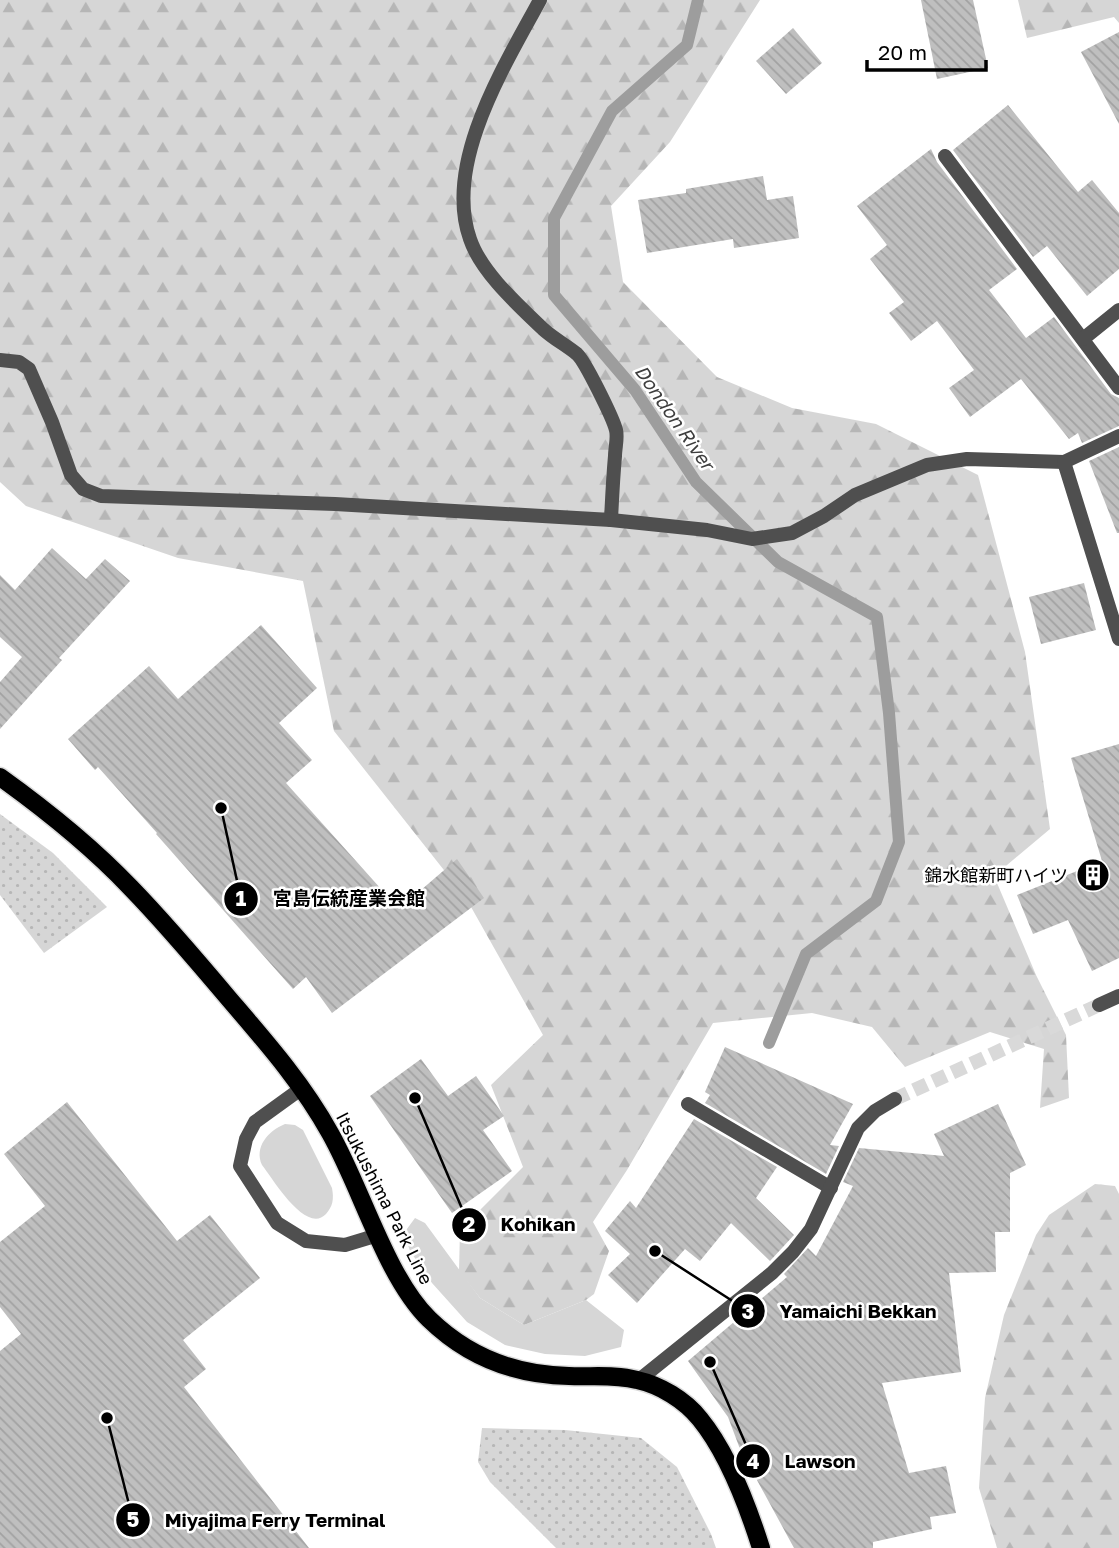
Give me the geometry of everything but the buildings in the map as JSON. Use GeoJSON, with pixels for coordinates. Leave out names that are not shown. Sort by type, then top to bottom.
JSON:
{"type":"FeatureCollection","features":[{"type":"Feature","properties":{"kind":"main road","name":"Itsukushima Park Line"},"geometry":{"type":"LineString","coordinates":[[0,777],[74,835],[130,886],[181,942],[302,1088],[348,1167],[378,1235],[408,1292],[427,1317],[451,1338],[506,1368],[537,1375],[604,1376],[639,1380],[672,1394],[699,1417],[718,1447],[761,1548]]}},
{"type":"Feature","properties":{"kind":"street"},"geometry":{"type":"LineString","coordinates":[[540,0],[512,52],[472,138],[463,199],[470,239],[487,268],[505,293],[550,335],[580,356],[601,398],[616,431],[611,520]]}},
{"type":"Feature","properties":{"kind":"street"},"geometry":{"type":"LineString","coordinates":[[945,156],[1119,388]]}},
{"type":"Feature","properties":{"kind":"street"},"geometry":{"type":"LineString","coordinates":[[1083,339],[1119,310]]}},
{"type":"Feature","properties":{"kind":"street"},"geometry":{"type":"LineString","coordinates":[[0,360],[19,362],[29,369],[71,474],[83,489],[101,496],[611,520],[707,530],[752,539],[792,533],[855,495],[927,465],[967,459],[1064,462],[1119,436]]}},
{"type":"Feature","properties":{"kind":"street"},"geometry":{"type":"LineString","coordinates":[[1064,462],[1119,639]]}},
{"type":"Feature","properties":{"kind":"street"},"geometry":{"type":"LineString","coordinates":[[1099,1005],[1119,996]]}},
{"type":"Feature","properties":{"kind":"street"},"geometry":{"type":"LineString","coordinates":[[302,1088],[256,1122],[246,1139],[240,1166],[278,1223],[306,1241],[345,1245],[378,1235]]}},
{"type":"Feature","properties":{"kind":"street"},"geometry":{"type":"LineString","coordinates":[[639,1380],[772,1273],[793,1252],[811,1229],[858,1128],[875,1111],[895,1099]]}},
{"type":"Feature","properties":{"kind":"street"},"geometry":{"type":"LineString","coordinates":[[688,1104],[831,1188]]}},
{"type":"Feature","properties":{"kind":"green space"},"geometry":{"type":"Polygon","coordinates":[[[0,0],[760,0],[670,142],[611,206],[623,282],[717,377],[792,408],[876,424],[978,475],[1025,652],[1050,829],[994,876],[1036,975],[1066,1035],[1069,1098],[1040,1108],[1044,1049],[990,1032],[905,1067],[872,1027],[812,1013],[713,1023],[627,1170],[593,1222],[609,1251],[594,1294],[586,1300],[524,1325],[480,1298],[459,1271],[460,1230],[523,1167],[491,1085],[543,1035],[466,898],[334,731],[303,581],[178,558],[26,506],[0,482],[0,0]]]}},
{"type":"Feature","properties":{"kind":"green space"},"geometry":{"type":"Polygon","coordinates":[[[1018,0],[1119,0],[1119,23],[1114,17],[1027,38],[1018,0]]]}},
{"type":"Feature","properties":{"kind":"green space"},"geometry":{"type":"Polygon","coordinates":[[[0,814],[53,853],[107,907],[44,953],[0,895],[0,814]]]}},
{"type":"Feature","properties":{"kind":"green space"},"geometry":{"type":"Polygon","coordinates":[[[285,1124],[295,1125],[303,1130],[332,1188],[330,1208],[318,1218],[309,1217],[291,1203],[262,1165],[260,1152],[264,1140],[285,1124]]]}},
{"type":"Feature","properties":{"kind":"green space"},"geometry":{"type":"Polygon","coordinates":[[[1095,1184],[1115,1186],[1119,1194],[1119,1548],[997,1548],[979,1488],[985,1398],[1004,1315],[1036,1235],[1049,1215],[1095,1184]]]}},
{"type":"Feature","properties":{"kind":"green space"},"geometry":{"type":"Polygon","coordinates":[[[415,1218],[425,1223],[480,1298],[524,1325],[586,1300],[624,1330],[621,1347],[585,1356],[545,1354],[505,1345],[467,1322],[432,1283],[410,1251],[404,1233],[415,1218]]]}},
{"type":"Feature","properties":{"kind":"green space"},"geometry":{"type":"Polygon","coordinates":[[[482,1428],[565,1430],[641,1438],[677,1467],[716,1548],[556,1548],[490,1482],[478,1462],[482,1428]]]}},
{"type":"Feature","properties":{"kind":"waterway","name":"Dondon River"},"geometry":{"type":"LineString","coordinates":[[698,0],[687,45],[612,111],[554,218],[554,295],[635,390],[696,482],[778,562],[877,617],[889,713],[899,842],[876,901],[806,954],[769,1043]]}},
{"type":"Feature","properties":{"kind":"tunnel"},"geometry":{"type":"LineString","coordinates":[[895,1099],[1099,1005]]}},
{"type":"Feature","properties":{"kind":"place","name":"宮島伝統産業会館"},"geometry":{"type":"Point","coordinates":[221,808]}},
{"type":"Feature","properties":{"kind":"place","name":"錦水館新町ハイツ"},"geometry":{"type":"Point","coordinates":[1093,875]}},
{"type":"Feature","properties":{"kind":"place","name":"Kohikan"},"geometry":{"type":"Point","coordinates":[415,1098]}},
{"type":"Feature","properties":{"kind":"place","name":"Yamaichi Bekkan"},"geometry":{"type":"Point","coordinates":[655,1251]}},
{"type":"Feature","properties":{"kind":"place","name":"Lawson"},"geometry":{"type":"Point","coordinates":[710,1362]}},
{"type":"Feature","properties":{"kind":"place","name":"Miyajima Ferry Terminal"},"geometry":{"type":"Point","coordinates":[107,1418]}}]}
